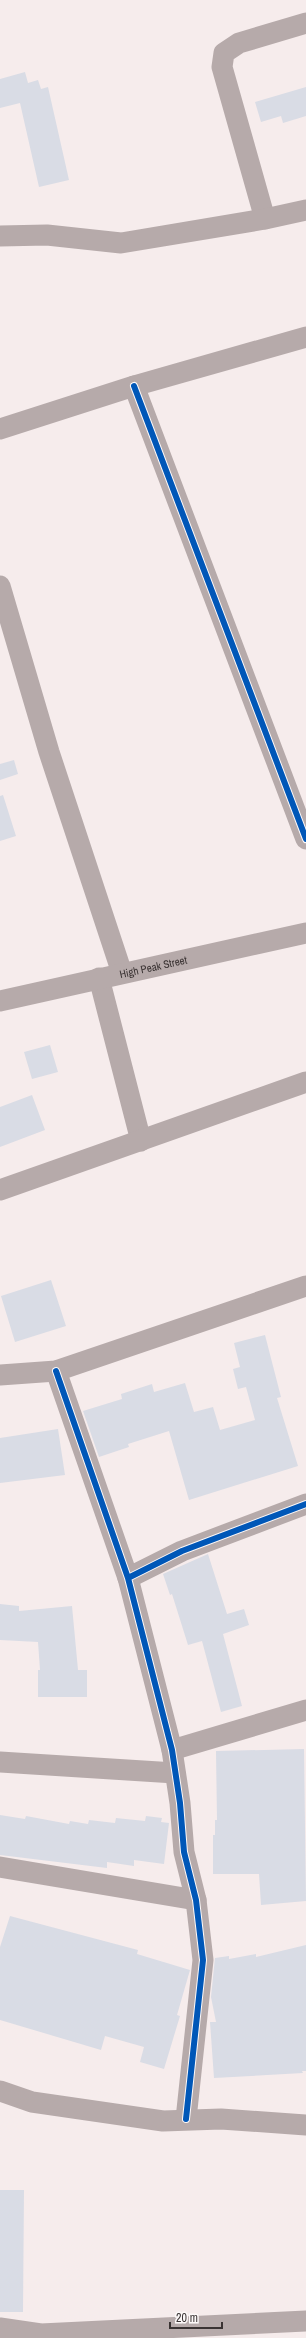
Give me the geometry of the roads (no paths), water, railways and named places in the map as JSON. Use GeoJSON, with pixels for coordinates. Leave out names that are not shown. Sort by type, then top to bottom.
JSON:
{"type":"FeatureCollection","features":[{"type":"Feature","properties":{"kind":"street"},"geometry":{"type":"LineString","coordinates":[[265,219],[222,68],[224,53],[239,43],[306,23]]}},
{"type":"Feature","properties":{"kind":"street"},"geometry":{"type":"LineString","coordinates":[[0,236],[47,235],[121,243],[265,219],[306,210]]}},
{"type":"Feature","properties":{"kind":"street"},"geometry":{"type":"LineString","coordinates":[[0,429],[134,386],[306,337]]}},
{"type":"Feature","properties":{"kind":"street"},"geometry":{"type":"LineString","coordinates":[[134,386],[306,839]]}},
{"type":"Feature","properties":{"kind":"street"},"geometry":{"type":"LineString","coordinates":[[0,586],[49,752],[122,973]]}},
{"type":"Feature","properties":{"kind":"street","name":"High Peak Street"},"geometry":{"type":"LineString","coordinates":[[0,1001],[306,933]]}},
{"type":"Feature","properties":{"kind":"street"},"geometry":{"type":"LineString","coordinates":[[99,978],[141,1141]]}},
{"type":"Feature","properties":{"kind":"street"},"geometry":{"type":"LineString","coordinates":[[0,1190],[306,1082]]}},
{"type":"Feature","properties":{"kind":"street"},"geometry":{"type":"LineString","coordinates":[[0,1375],[56,1371],[306,1286]]}},
{"type":"Feature","properties":{"kind":"street"},"geometry":{"type":"LineString","coordinates":[[56,1371],[128,1578],[172,1750],[184,1852],[196,1900],[202,1960],[186,2119]]}},
{"type":"Feature","properties":{"kind":"street"},"geometry":{"type":"LineString","coordinates":[[128,1578],[182,1551],[306,1504]]}},
{"type":"Feature","properties":{"kind":"street"},"geometry":{"type":"LineString","coordinates":[[172,1750],[306,1710]]}},
{"type":"Feature","properties":{"kind":"street"},"geometry":{"type":"LineString","coordinates":[[0,1762],[175,1773]]}},
{"type":"Feature","properties":{"kind":"street"},"geometry":{"type":"LineString","coordinates":[[0,1867],[196,1900]]}},
{"type":"Feature","properties":{"kind":"street"},"geometry":{"type":"LineString","coordinates":[[0,2091],[32,2102],[163,2121],[186,2119],[221,2119],[306,2125]]}},
{"type":"Feature","properties":{"kind":"street"},"geometry":{"type":"LineString","coordinates":[[0,2328],[41,2336],[245,2332],[306,2321]]}}]}
